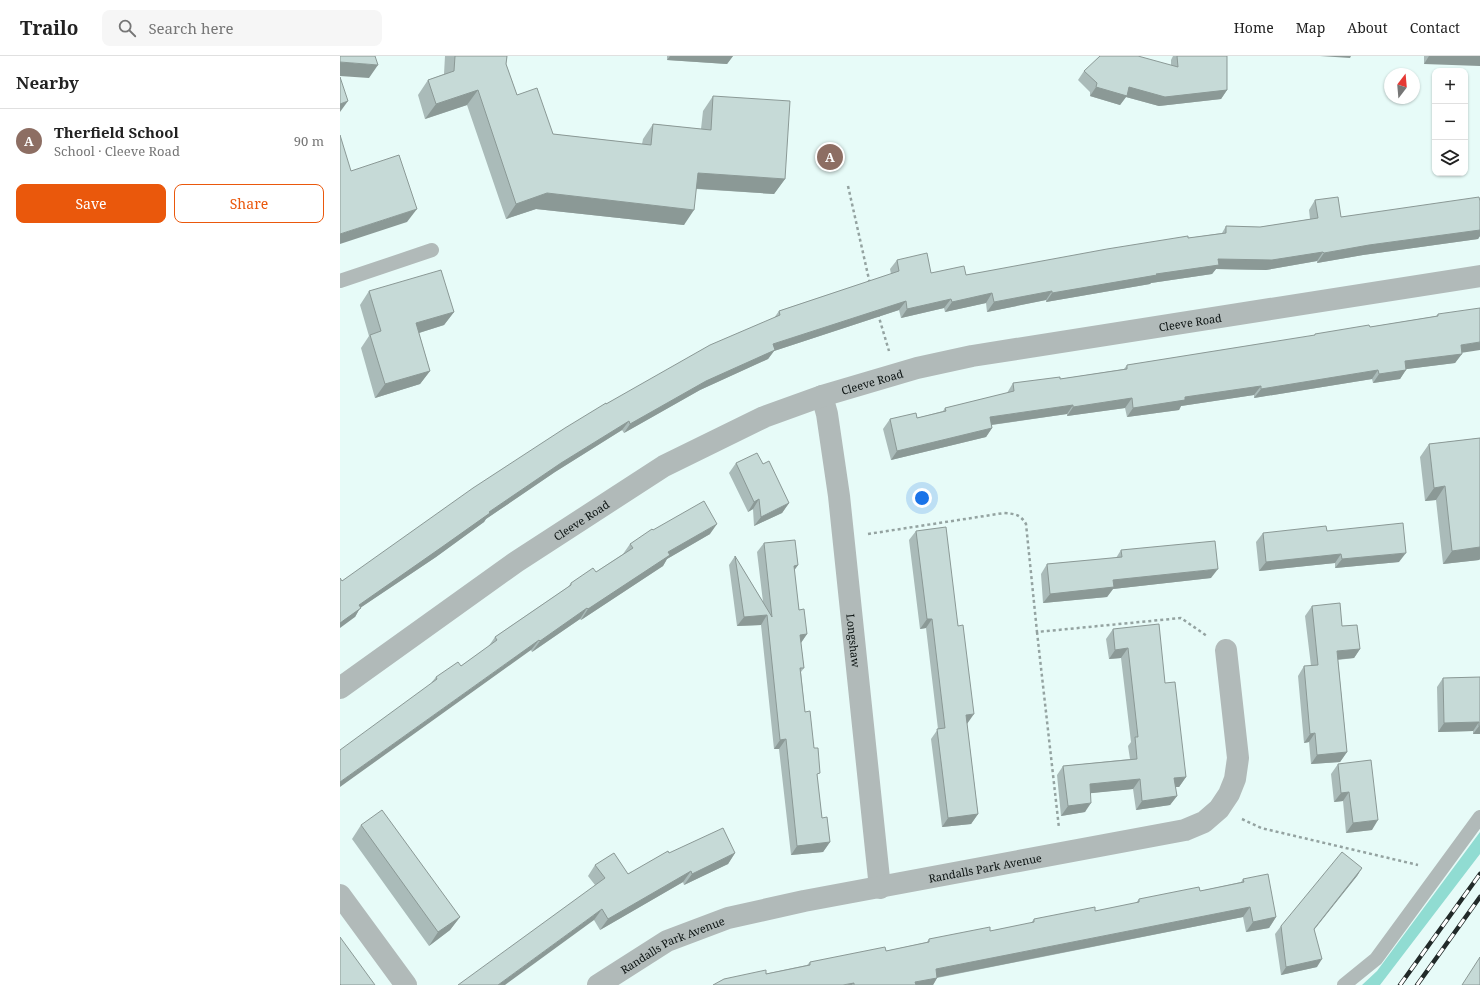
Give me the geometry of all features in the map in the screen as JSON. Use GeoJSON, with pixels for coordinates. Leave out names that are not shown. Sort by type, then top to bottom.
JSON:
{"type":"FeatureCollection","features":[{"type":"Feature","properties":{"kind":"street","name":"Cleeve Road"},"geometry":{"type":"LineString","coordinates":[[340,688],[516,562],[664,466],[714,440],[764,417],[822,396],[917,368],[972,356],[1480,276]]}},
{"type":"Feature","properties":{"kind":"street","name":"Longshaw"},"geometry":{"type":"LineString","coordinates":[[822,396],[827,414],[844,537],[880,888]]}},
{"type":"Feature","properties":{"kind":"street","name":"Randalls Park Avenue"},"geometry":{"type":"LineString","coordinates":[[598,985],[667,941],[728,918],[804,901],[1185,830],[1204,822],[1219,809],[1229,794],[1235,779],[1238,758],[1226,650]]}},
{"type":"Feature","properties":{"kind":"street"},"geometry":{"type":"LineString","coordinates":[[340,895],[406,985]]}},
{"type":"Feature","properties":{"kind":"lane"},"geometry":{"type":"LineString","coordinates":[[340,281],[432,250]]}},
{"type":"Feature","properties":{"kind":"lane"},"geometry":{"type":"LineString","coordinates":[[1344,985],[1376,959],[1480,817]]}},
{"type":"Feature","properties":{"kind":"path"},"geometry":{"type":"LineString","coordinates":[[848,186],[872,290]]}},
{"type":"Feature","properties":{"kind":"path"},"geometry":{"type":"LineString","coordinates":[[878,313],[896,375]]}},
{"type":"Feature","properties":{"kind":"path"},"geometry":{"type":"LineString","coordinates":[[844,537],[1004,513],[1014,514],[1022,518],[1026,524],[1062,853]]}},
{"type":"Feature","properties":{"kind":"path"},"geometry":{"type":"LineString","coordinates":[[1037,632],[1181,618],[1226,650]]}},
{"type":"Feature","properties":{"kind":"path"},"geometry":{"type":"LineString","coordinates":[[1219,809],[1262,828],[1426,867],[1440,872]]}},
{"type":"Feature","properties":{"kind":"shaded area"},"geometry":{"type":"Polygon","coordinates":[[[1480,832],[1480,854],[1380,985],[1362,985],[1377,971],[1480,832]]]}},
{"type":"Feature","properties":{"kind":"building"},"geometry":{"type":"Polygon","coordinates":[[[340,56],[375,56],[378,65],[340,62],[340,56]]]}},
{"type":"Feature","properties":{"kind":"building"},"geometry":{"type":"Polygon","coordinates":[[[455,56],[507,56],[506,64],[517,95],[537,88],[553,134],[651,145],[653,124],[711,130],[713,96],[790,101],[785,179],[698,173],[694,210],[547,193],[516,204],[478,90],[436,104],[428,80],[454,71],[455,56]]]}},
{"type":"Feature","properties":{"kind":"building"},"geometry":{"type":"Polygon","coordinates":[[[1100,56],[1138,56],[1178,67],[1177,56],[1227,56],[1227,90],[1165,97],[1129,87],[1127,96],[1096,87],[1097,83],[1084,71],[1100,56]]]}},
{"type":"Feature","properties":{"kind":"building"},"geometry":{"type":"Polygon","coordinates":[[[340,77],[348,101],[340,104],[340,77]]]}},
{"type":"Feature","properties":{"kind":"building"},"geometry":{"type":"Polygon","coordinates":[[[340,135],[351,171],[399,155],[417,209],[340,234],[340,135]]]}},
{"type":"Feature","properties":{"kind":"building"},"geometry":{"type":"Polygon","coordinates":[[[1338,197],[1341,217],[1479,197],[1480,230],[1272,260],[1218,259],[1219,265],[1156,274],[1157,275],[1052,293],[1052,291],[994,302],[992,293],[952,302],[951,299],[907,309],[906,301],[773,344],[775,350],[706,381],[630,424],[629,421],[561,463],[489,512],[490,513],[359,605],[361,608],[340,623],[340,578],[342,581],[473,488],[565,428],[606,403],[710,345],[780,315],[779,311],[899,271],[897,260],[927,253],[931,273],[964,266],[966,275],[1107,249],[1188,236],[1188,238],[1226,233],[1226,226],[1260,227],[1318,218],[1315,200],[1338,197]]]}},
{"type":"Feature","properties":{"kind":"building"},"geometry":{"type":"Polygon","coordinates":[[[441,270],[454,312],[416,323],[430,371],[385,384],[370,335],[381,331],[369,291],[441,270]]]}},
{"type":"Feature","properties":{"kind":"building"},"geometry":{"type":"Polygon","coordinates":[[[1480,308],[1480,342],[1461,345],[1462,354],[1405,361],[1406,370],[1379,374],[1378,370],[1261,389],[1261,386],[1185,397],[1185,400],[1133,408],[1132,398],[990,417],[992,428],[897,451],[890,419],[916,413],[917,418],[946,411],[945,408],[1014,391],[1013,383],[1060,377],[1060,379],[1127,369],[1127,365],[1369,325],[1370,327],[1438,316],[1438,314],[1480,308]]]}},
{"type":"Feature","properties":{"kind":"building"},"geometry":{"type":"Polygon","coordinates":[[[1480,438],[1480,547],[1452,551],[1445,486],[1434,488],[1429,444],[1480,438]]]}},
{"type":"Feature","properties":{"kind":"building"},"geometry":{"type":"Polygon","coordinates":[[[757,453],[763,464],[769,461],[789,503],[761,517],[759,499],[754,502],[736,463],[757,453]]]}},
{"type":"Feature","properties":{"kind":"building"},"geometry":{"type":"Polygon","coordinates":[[[704,501],[717,524],[668,552],[670,555],[588,609],[587,608],[540,641],[539,640],[340,782],[340,750],[437,679],[436,677],[458,662],[461,666],[497,640],[495,637],[571,585],[571,583],[593,568],[596,572],[633,548],[630,544],[652,529],[653,530],[704,501]]]}},
{"type":"Feature","properties":{"kind":"building"},"geometry":{"type":"Polygon","coordinates":[[[1403,523],[1406,553],[1342,559],[1341,554],[1266,562],[1263,533],[1326,526],[1327,531],[1403,523]]]}},
{"type":"Feature","properties":{"kind":"building"},"geometry":{"type":"Polygon","coordinates":[[[946,527],[958,626],[963,625],[974,714],[966,715],[978,814],[948,818],[937,729],[945,728],[932,619],[927,619],[916,531],[946,527]]]}},
{"type":"Feature","properties":{"kind":"building"},"geometry":{"type":"Polygon","coordinates":[[[795,540],[798,565],[794,566],[799,610],[804,609],[807,634],[800,635],[804,668],[800,668],[805,712],[810,711],[814,748],[818,748],[820,773],[817,774],[822,818],[827,817],[830,842],[797,846],[786,739],[780,740],[767,615],[744,617],[735,556],[772,617],[764,543],[795,540]]]}},
{"type":"Feature","properties":{"kind":"building"},"geometry":{"type":"Polygon","coordinates":[[[1215,541],[1218,569],[1113,580],[1114,587],[1050,594],[1047,564],[1122,557],[1121,550],[1215,541]]]}},
{"type":"Feature","properties":{"kind":"building"},"geometry":{"type":"Polygon","coordinates":[[[1340,603],[1342,626],[1357,625],[1360,649],[1337,651],[1347,752],[1317,755],[1315,733],[1310,734],[1304,666],[1318,665],[1312,606],[1340,603]]]}},
{"type":"Feature","properties":{"kind":"building"},"geometry":{"type":"Polygon","coordinates":[[[1159,624],[1165,683],[1175,682],[1186,777],[1174,778],[1177,796],[1142,801],[1140,779],[1090,784],[1091,803],[1068,806],[1063,766],[1137,759],[1135,737],[1138,737],[1128,648],[1115,650],[1113,629],[1159,624]]]}},
{"type":"Feature","properties":{"kind":"building"},"geometry":{"type":"Polygon","coordinates":[[[1480,677],[1480,726],[1479,722],[1444,723],[1443,678],[1480,677]]]}},
{"type":"Feature","properties":{"kind":"building"},"geometry":{"type":"Polygon","coordinates":[[[1371,760],[1378,820],[1353,823],[1349,792],[1341,793],[1338,764],[1371,760]]]}},
{"type":"Feature","properties":{"kind":"building"},"geometry":{"type":"Polygon","coordinates":[[[382,810],[460,917],[438,932],[361,825],[382,810]]]}},
{"type":"Feature","properties":{"kind":"building"},"geometry":{"type":"Polygon","coordinates":[[[723,828],[735,853],[692,874],[691,871],[608,919],[602,909],[498,985],[458,985],[605,878],[595,865],[614,853],[628,874],[668,851],[669,853],[723,828]]]}},
{"type":"Feature","properties":{"kind":"building"},"geometry":{"type":"Polygon","coordinates":[[[1342,852],[1362,868],[1314,929],[1322,959],[1286,967],[1281,926],[1342,852]]]}},
{"type":"Feature","properties":{"kind":"building"},"geometry":{"type":"Polygon","coordinates":[[[1268,874],[1276,917],[1253,922],[1250,907],[936,969],[937,978],[915,982],[916,985],[854,985],[854,983],[843,985],[713,985],[724,979],[766,970],[766,974],[810,965],[810,962],[885,947],[886,951],[929,942],[929,939],[990,927],[990,931],[1034,922],[1034,919],[1095,907],[1095,911],[1139,902],[1139,899],[1199,887],[1200,891],[1244,882],[1243,879],[1268,874]]]}},
{"type":"Feature","properties":{"kind":"building"},"geometry":{"type":"Polygon","coordinates":[[[340,937],[375,985],[340,984],[340,937]]]}},
{"type":"Feature","properties":{"kind":"building"},"geometry":{"type":"Polygon","coordinates":[[[1480,957],[1480,985],[1462,985],[1480,957]]]}},
{"type":"Feature","properties":{"kind":"railway"},"geometry":{"type":"LineString","coordinates":[[1400,985],[1480,874]]}},
{"type":"Feature","properties":{"kind":"railway"},"geometry":{"type":"LineString","coordinates":[[1417,985],[1480,897]]}},
{"type":"Feature","properties":{"kind":"place","name":"Therfield School"},"geometry":{"type":"Point","coordinates":[830,157]}}]}
